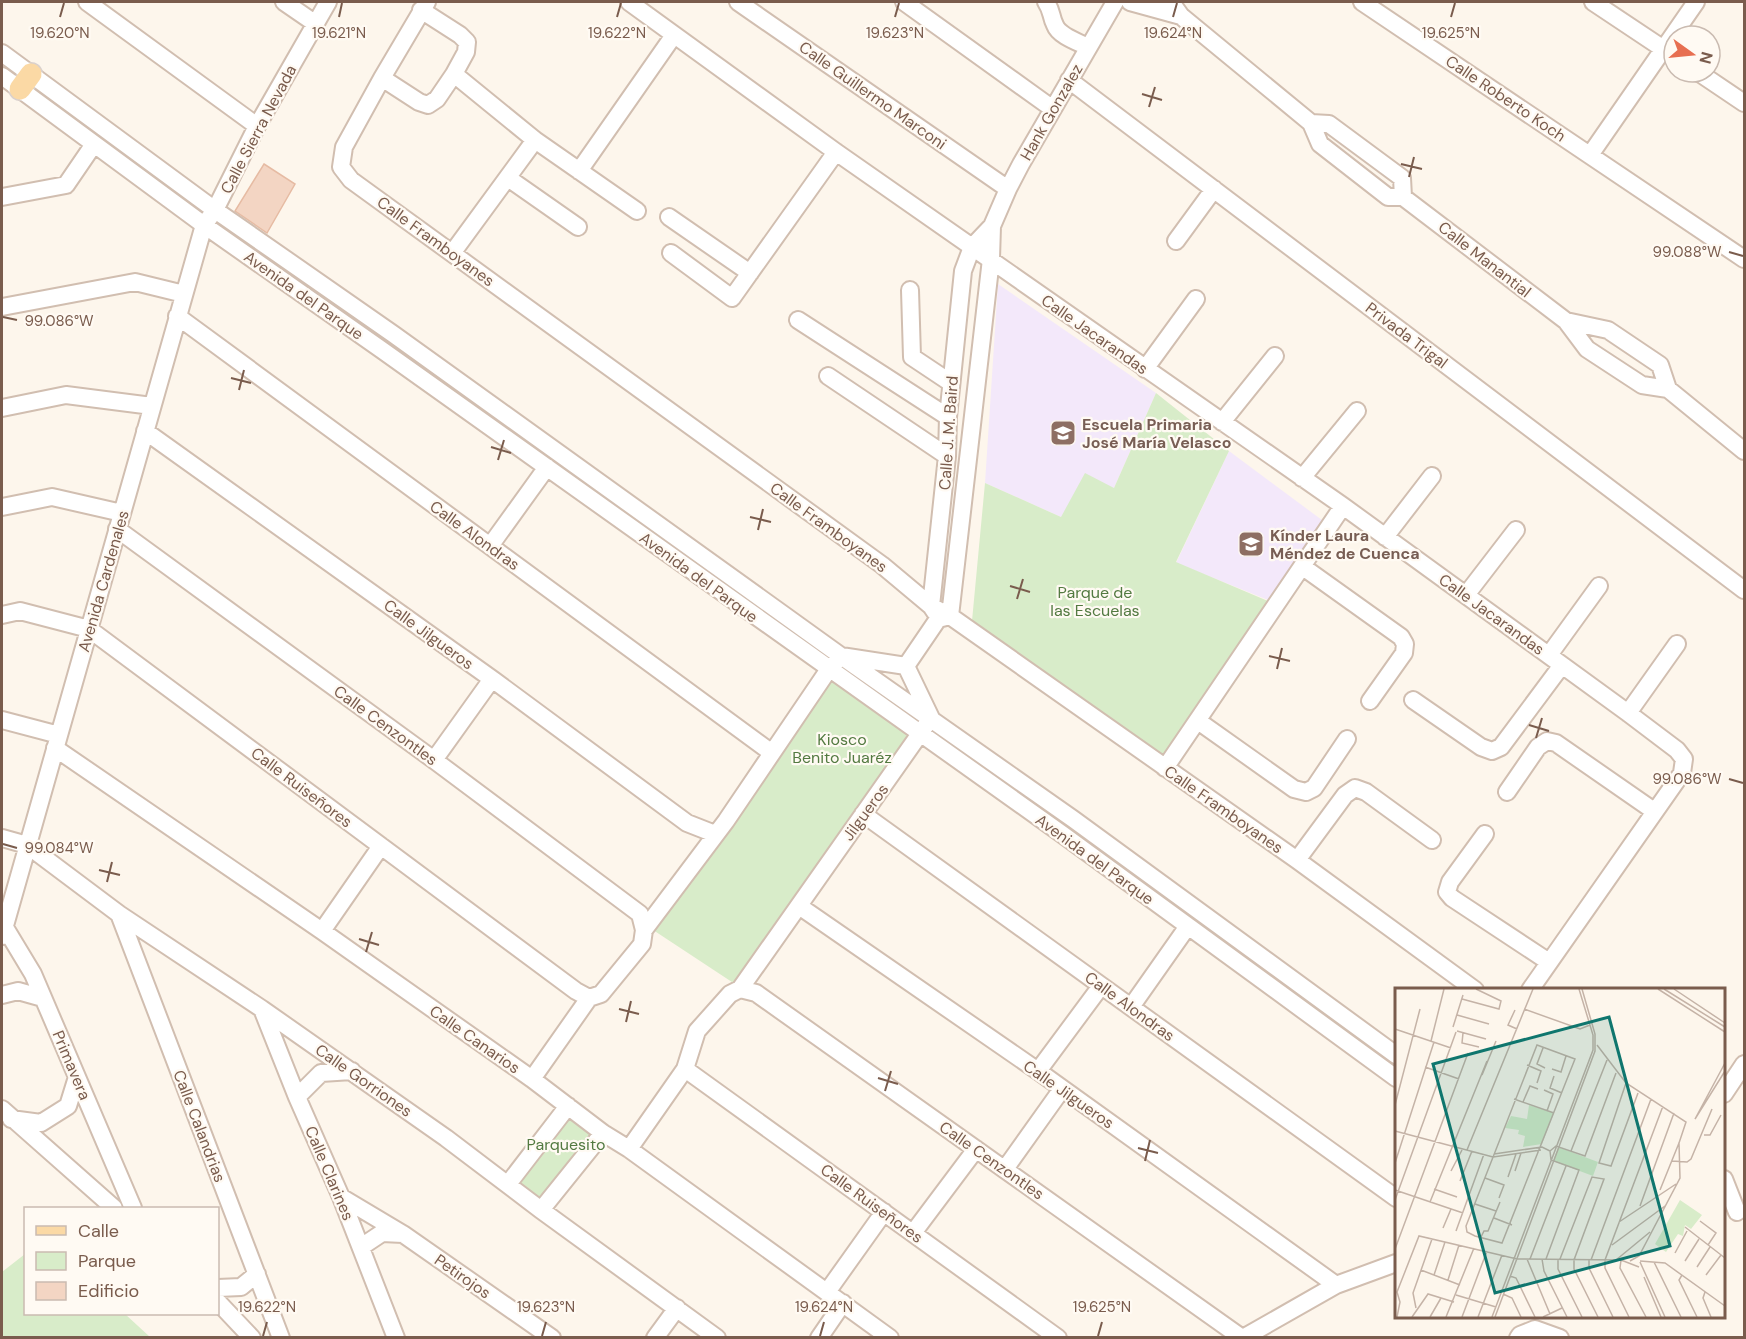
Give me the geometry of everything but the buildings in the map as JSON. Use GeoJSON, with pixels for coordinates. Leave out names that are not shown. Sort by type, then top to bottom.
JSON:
{"type":"FeatureCollection","features":[{"type":"Feature","properties":{"kind":"street"},"geometry":{"type":"LineString","coordinates":[[87,2],[257,126]]}},
{"type":"Feature","properties":{"kind":"street"},"geometry":{"type":"LineString","coordinates":[[284,2],[316,24]]}},
{"type":"Feature","properties":{"kind":"street","name":"Calle Sierra Nevada"},"geometry":{"type":"LineString","coordinates":[[204,225],[215,210],[257,126],[328,2]]}},
{"type":"Feature","properties":{"kind":"street"},"geometry":{"type":"LineString","coordinates":[[629,2],[972,247]]}},
{"type":"Feature","properties":{"kind":"street","name":"Calle Guillermo Marconi"},"geometry":{"type":"LineString","coordinates":[[738,2],[1008,189]]}},
{"type":"Feature","properties":{"kind":"street"},"geometry":{"type":"LineString","coordinates":[[904,2],[1053,108]]}},
{"type":"Feature","properties":{"kind":"street"},"geometry":{"type":"LineString","coordinates":[[1046,2],[1052,10],[1053,23],[1058,31],[1088,47]]}},
{"type":"Feature","properties":{"kind":"street","name":"Hank Gonzalez"},"geometry":{"type":"LineString","coordinates":[[972,247],[992,226],[1008,189],[1115,2]]}},
{"type":"Feature","properties":{"kind":"street","name":"Calle Manantial"},"geometry":{"type":"LineString","coordinates":[[1130,2],[1182,16]]}},
{"type":"Feature","properties":{"kind":"street","name":"Calle Manantial"},"geometry":{"type":"LineString","coordinates":[[1171,2],[1182,16],[1311,123],[1320,144],[1388,197],[1403,197],[1566,321],[1587,349],[1642,385],[1668,389],[1744,451]]}},
{"type":"Feature","properties":{"kind":"street","name":"Calle Roberto Koch"},"geometry":{"type":"LineString","coordinates":[[1362,2],[1744,259]]}},
{"type":"Feature","properties":{"kind":"street"},"geometry":{"type":"LineString","coordinates":[[1593,2],[1662,47]]}},
{"type":"Feature","properties":{"kind":"street"},"geometry":{"type":"LineString","coordinates":[[1684,24],[1696,2]]}},
{"type":"Feature","properties":{"kind":"street"},"geometry":{"type":"LineString","coordinates":[[382,78],[419,102],[428,105],[437,99],[454,74],[465,52],[467,42],[424,6]]}},
{"type":"Feature","properties":{"kind":"street","name":"Calle Framboyanes"},"geometry":{"type":"LineString","coordinates":[[424,6],[344,147],[341,167],[351,180],[882,565],[940,613],[1297,860],[1472,988]]}},
{"type":"Feature","properties":{"kind":"street"},"geometry":{"type":"LineString","coordinates":[[579,171],[674,35]]}},
{"type":"Feature","properties":{"kind":"street","name":"Avenida del Parque"},"geometry":{"type":"LineString","coordinates":[[2,53],[26,82],[94,144],[204,225],[921,734],[1395,1077]]}},
{"type":"Feature","properties":{"kind":"street"},"geometry":{"type":"LineString","coordinates":[[1590,155],[1662,61]]}},
{"type":"Feature","properties":{"kind":"street"},"geometry":{"type":"LineString","coordinates":[[454,74],[535,140],[637,211]]}},
{"type":"Feature","properties":{"kind":"street","name":"Avenida del Parque"},"geometry":{"type":"LineString","coordinates":[[2,76],[26,82],[215,210],[432,362],[1082,826],[1395,1054]]}},
{"type":"Feature","properties":{"kind":"street","name":"Privada Trigal"},"geometry":{"type":"LineString","coordinates":[[1070,80],[1744,590]]}},
{"type":"Feature","properties":{"kind":"street"},"geometry":{"type":"LineString","coordinates":[[1716,84],[1744,103]]}},
{"type":"Feature","properties":{"kind":"street","name":"Calle Manantial"},"geometry":{"type":"LineString","coordinates":[[1311,123],[1329,124],[1402,178],[1403,197]]}},
{"type":"Feature","properties":{"kind":"street"},"geometry":{"type":"LineString","coordinates":[[453,252],[535,140]]}},
{"type":"Feature","properties":{"kind":"street"},"geometry":{"type":"LineString","coordinates":[[2,197],[66,185],[94,144]]}},
{"type":"Feature","properties":{"kind":"street"},"geometry":{"type":"LineString","coordinates":[[671,253],[732,298],[836,152]]}},
{"type":"Feature","properties":{"kind":"street"},"geometry":{"type":"LineString","coordinates":[[508,178],[578,227]]}},
{"type":"Feature","properties":{"kind":"street"},"geometry":{"type":"LineString","coordinates":[[1176,241],[1214,189]]}},
{"type":"Feature","properties":{"kind":"street"},"geometry":{"type":"LineString","coordinates":[[669,217],[750,273]]}},
{"type":"Feature","properties":{"kind":"street","name":"Avenida Cardenales"},"geometry":{"type":"LineString","coordinates":[[3,931],[204,225]]}},
{"type":"Feature","properties":{"kind":"street","name":"Hank Gonzalez"},"geometry":{"type":"LineString","coordinates":[[991,259],[992,226]]}},
{"type":"Feature","properties":{"kind":"street","name":"Calle Jacarandas"},"geometry":{"type":"LineString","coordinates":[[972,247],[1343,506],[1677,750],[1684,759],[1682,773],[1654,811]]}},
{"type":"Feature","properties":{"kind":"street","name":"Calle J. M. Baird"},"geometry":{"type":"LineString","coordinates":[[940,613],[948,417],[963,271],[972,247]]}},
{"type":"Feature","properties":{"kind":"street","name":"Calle J. M. Baird"},"geometry":{"type":"LineString","coordinates":[[906,666],[940,613],[991,259]]}},
{"type":"Feature","properties":{"kind":"street"},"geometry":{"type":"LineString","coordinates":[[2,307],[135,282],[184,294]]}},
{"type":"Feature","properties":{"kind":"street"},"geometry":{"type":"LineString","coordinates":[[910,290],[912,357],[951,383]]}},
{"type":"Feature","properties":{"kind":"street"},"geometry":{"type":"LineString","coordinates":[[1145,369],[1196,298]]}},
{"type":"Feature","properties":{"kind":"street","name":"Calle Alondras"},"geometry":{"type":"LineString","coordinates":[[177,316],[772,753]]}},
{"type":"Feature","properties":{"kind":"street"},"geometry":{"type":"LineString","coordinates":[[798,320],[948,417]]}},
{"type":"Feature","properties":{"kind":"street","name":"Calle Manantial"},"geometry":{"type":"LineString","coordinates":[[1566,321],[1608,330],[1660,365],[1668,389]]}},
{"type":"Feature","properties":{"kind":"street"},"geometry":{"type":"LineString","coordinates":[[1222,422],[1275,356]]}},
{"type":"Feature","properties":{"kind":"street"},"geometry":{"type":"LineString","coordinates":[[828,376],[947,456]]}},
{"type":"Feature","properties":{"kind":"street"},"geometry":{"type":"LineString","coordinates":[[2,408],[66,395],[152,405]]}},
{"type":"Feature","properties":{"kind":"street"},"geometry":{"type":"LineString","coordinates":[[1302,478],[1357,411]]}},
{"type":"Feature","properties":{"kind":"street","name":"Calle Jilgueros"},"geometry":{"type":"LineString","coordinates":[[145,431],[492,679],[687,823],[715,834]]}},
{"type":"Feature","properties":{"kind":"street"},"geometry":{"type":"LineString","coordinates":[[490,546],[547,467]]}},
{"type":"Feature","properties":{"kind":"street"},"geometry":{"type":"LineString","coordinates":[[1385,537],[1432,476]]}},
{"type":"Feature","properties":{"kind":"street","name":"Calle Cenzontles"},"geometry":{"type":"LineString","coordinates":[[2,507],[52,497],[119,521],[640,914],[644,930]]}},
{"type":"Feature","properties":{"kind":"street"},"geometry":{"type":"LineString","coordinates":[[1165,768],[1343,506]]}},
{"type":"Feature","properties":{"kind":"street"},"geometry":{"type":"LineString","coordinates":[[1466,595],[1516,530]]}},
{"type":"Feature","properties":{"kind":"street"},"geometry":{"type":"LineString","coordinates":[[1303,567],[1401,636],[1406,644],[1404,653],[1370,701]]}},
{"type":"Feature","properties":{"kind":"street"},"geometry":{"type":"LineString","coordinates":[[1413,699],[1481,747],[1492,751],[1501,747],[1599,586]]}},
{"type":"Feature","properties":{"kind":"street","name":"Calle Ruiseñores"},"geometry":{"type":"LineString","coordinates":[[2,615],[20,611],[89,628],[576,991],[589,998]]}},
{"type":"Feature","properties":{"kind":"street"},"geometry":{"type":"LineString","coordinates":[[1628,712],[1677,644]]}},
{"type":"Feature","properties":{"kind":"street"},"geometry":{"type":"LineString","coordinates":[[532,1079],[589,998],[601,994],[642,944],[644,930],[726,820],[829,669],[841,656],[906,666],[931,718]]}},
{"type":"Feature","properties":{"kind":"street"},"geometry":{"type":"LineString","coordinates":[[434,760],[492,679]]}},
{"type":"Feature","properties":{"kind":"street","name":"Jilgueros"},"geometry":{"type":"LineString","coordinates":[[629,1149],[685,1069],[697,1031],[730,994],[740,989],[931,718]]}},
{"type":"Feature","properties":{"kind":"street","name":"Calle Canarios"},"geometry":{"type":"LineString","coordinates":[[2,720],[57,742],[532,1079],[603,1133],[629,1149],[890,1338]]}},
{"type":"Feature","properties":{"kind":"street"},"geometry":{"type":"LineString","coordinates":[[1198,721],[1294,789],[1306,792],[1314,788],[1347,739]]}},
{"type":"Feature","properties":{"kind":"street"},"geometry":{"type":"LineString","coordinates":[[1507,792],[1538,747],[1547,741],[1556,743],[1654,811],[1531,988]]}},
{"type":"Feature","properties":{"kind":"street"},"geometry":{"type":"LineString","coordinates":[[1297,860],[1345,795],[1355,789],[1366,792],[1432,840]]}},
{"type":"Feature","properties":{"kind":"street","name":"Calle Alondras"},"geometry":{"type":"LineString","coordinates":[[863,814],[1395,1197]]}},
{"type":"Feature","properties":{"kind":"street"},"geometry":{"type":"LineString","coordinates":[[1485,834],[1450,882],[1447,892],[1452,898],[1549,962]]}},
{"type":"Feature","properties":{"kind":"street","name":"Calle Gorriones"},"geometry":{"type":"LineString","coordinates":[[2,838],[27,845],[119,914],[352,1071],[717,1338]]}},
{"type":"Feature","properties":{"kind":"street"},"geometry":{"type":"LineString","coordinates":[[322,931],[381,846]]}},
{"type":"Feature","properties":{"kind":"street","name":"Calle Jilgueros"},"geometry":{"type":"LineString","coordinates":[[799,906],[1038,1071],[1336,1285]]}},
{"type":"Feature","properties":{"kind":"street","name":"Calle Calandrias"},"geometry":{"type":"LineString","coordinates":[[119,914],[281,1338]]}},
{"type":"Feature","properties":{"kind":"street"},"geometry":{"type":"LineString","coordinates":[[1131,1007],[1188,926]]}},
{"type":"Feature","properties":{"kind":"street","name":"Primavera"},"geometry":{"type":"LineString","coordinates":[[3,931],[33,974],[132,1207]]}},
{"type":"Feature","properties":{"kind":"street"},"geometry":{"type":"LineString","coordinates":[[1038,1071],[1101,986]]}},
{"type":"Feature","properties":{"kind":"street","name":"Calle Cenzontles"},"geometry":{"type":"LineString","coordinates":[[740,989],[756,993],[1243,1338]]}},
{"type":"Feature","properties":{"kind":"street"},"geometry":{"type":"LineString","coordinates":[[2,995],[18,991],[43,998]]}},
{"type":"Feature","properties":{"kind":"street","name":"Calle Clarines"},"geometry":{"type":"LineString","coordinates":[[262,1009],[297,1097],[341,1197],[396,1338]]}},
{"type":"Feature","properties":{"kind":"street"},"geometry":{"type":"LineString","coordinates":[[1725,1092],[1744,1064]]}},
{"type":"Feature","properties":{"kind":"street","name":"Calle Ruiseñores"},"geometry":{"type":"LineString","coordinates":[[685,1069],[1058,1338]]}},
{"type":"Feature","properties":{"kind":"street"},"geometry":{"type":"LineString","coordinates":[[297,1097],[321,1073],[352,1071]]}},
{"type":"Feature","properties":{"kind":"street"},"geometry":{"type":"LineString","coordinates":[[6,1114],[41,1123],[68,1106],[77,1077]]}},
{"type":"Feature","properties":{"kind":"street"},"geometry":{"type":"LineString","coordinates":[[1005,1170],[1062,1089]]}},
{"type":"Feature","properties":{"kind":"street"},"geometry":{"type":"LineString","coordinates":[[508,1184],[568,1106]]}},
{"type":"Feature","properties":{"kind":"street"},"geometry":{"type":"LineString","coordinates":[[6,1114],[112,1207]]}},
{"type":"Feature","properties":{"kind":"street"},"geometry":{"type":"LineString","coordinates":[[541,1210],[603,1133]]}},
{"type":"Feature","properties":{"kind":"street"},"geometry":{"type":"LineString","coordinates":[[913,1233],[976,1149]]}},
{"type":"Feature","properties":{"kind":"street"},"geometry":{"type":"LineString","coordinates":[[1730,1190],[1735,1212]]}},
{"type":"Feature","properties":{"kind":"street","name":"Petirojos"},"geometry":{"type":"LineString","coordinates":[[341,1197],[403,1234],[552,1338]]}},
{"type":"Feature","properties":{"kind":"street"},"geometry":{"type":"LineString","coordinates":[[827,1292],[884,1212]]}},
{"type":"Feature","properties":{"kind":"street"},"geometry":{"type":"LineString","coordinates":[[361,1247],[382,1233],[403,1234]]}},
{"type":"Feature","properties":{"kind":"street"},"geometry":{"type":"LineString","coordinates":[[1243,1338],[1336,1285],[1395,1263]]}},
{"type":"Feature","properties":{"kind":"street"},"geometry":{"type":"LineString","coordinates":[[219,1288],[241,1287],[257,1274]]}},
{"type":"Feature","properties":{"kind":"street"},"geometry":{"type":"LineString","coordinates":[[219,1303],[252,1338]]}},
{"type":"Feature","properties":{"kind":"street"},"geometry":{"type":"LineString","coordinates":[[819,1338],[843,1304]]}},
{"type":"Feature","properties":{"kind":"street"},"geometry":{"type":"LineString","coordinates":[[655,1338],[677,1308]]}},
{"type":"Feature","properties":{"kind":"street"},"geometry":{"type":"LineString","coordinates":[[1518,1338],[1535,1329],[1560,1338]]}},
{"type":"Feature","properties":{"kind":"shaded area","name":"Escuela Primaria José María Velasco"},"geometry":{"type":"Polygon","coordinates":[[[998,284],[1156,393],[1114,488],[1061,517],[985,483],[998,284]]]}},
{"type":"Feature","properties":{"kind":"shaded area","name":"Kínder Laura Méndez de Cuenca"},"geometry":{"type":"Polygon","coordinates":[[[1229,451],[1330,526],[1276,603],[1176,563],[1229,451]]]}},
{"type":"Feature","properties":{"kind":"green space","name":"Parque de las Escuelas"},"geometry":{"type":"Polygon","coordinates":[[[1156,393],[1229,451],[1176,562],[1275,604],[1165,768],[972,621],[985,483],[1061,517],[1085,473],[1114,488],[1156,393]]]}},
{"type":"Feature","properties":{"kind":"green space","name":"Kiosco Benito Juaréz"},"geometry":{"type":"Polygon","coordinates":[[[829,670],[920,733],[738,986],[647,926],[829,670]]]}},
{"type":"Feature","properties":{"kind":"green space","name":"Parquesito"},"geometry":{"type":"Polygon","coordinates":[[[568,1106],[603,1133],[541,1210],[508,1184],[568,1106]]]}},
{"type":"Feature","properties":{"kind":"green space"},"geometry":{"type":"Polygon","coordinates":[[[24,1255],[24,1315],[126,1315],[150,1337],[4,1337],[2,1334],[2,1272],[24,1255]]]}},
{"type":"Feature","properties":{"kind":"place","name":"Escuela Primaria José María Velasco"},"geometry":{"type":"Point","coordinates":[1063,433]}},
{"type":"Feature","properties":{"kind":"place","name":"Kínder Laura Méndez de Cuenca"},"geometry":{"type":"Point","coordinates":[1251,544]}}]}
